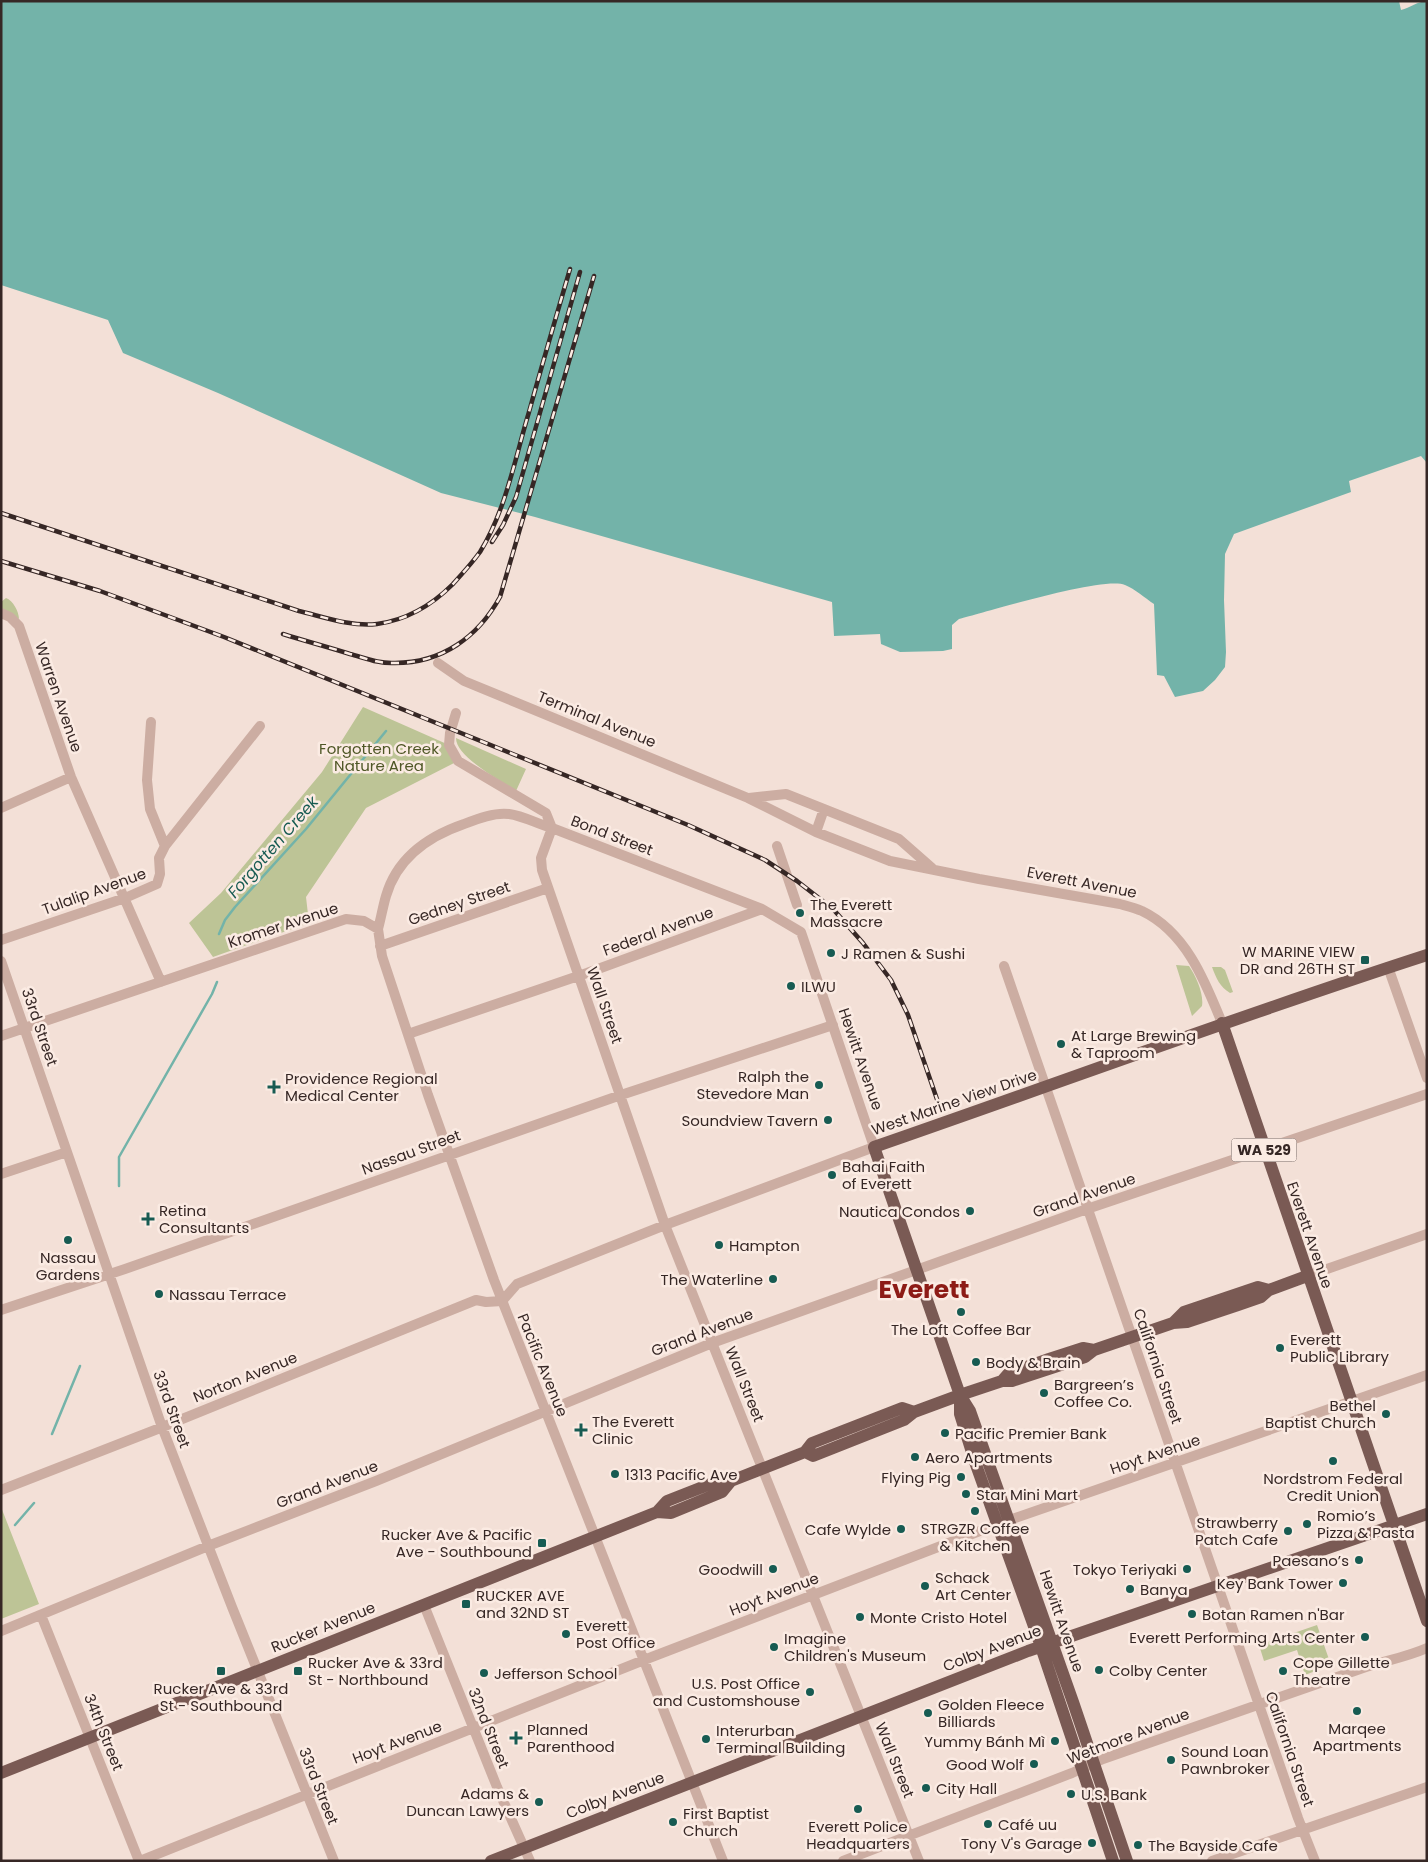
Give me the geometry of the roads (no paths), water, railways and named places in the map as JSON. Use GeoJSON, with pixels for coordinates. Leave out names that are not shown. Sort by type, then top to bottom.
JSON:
{"type":"FeatureCollection","features":[{"type":"Feature","properties":{"kind":"main road","name":"West Marine View Drive"},"geometry":{"type":"LineString","coordinates":[[874,1147],[1222,1023],[1427,955]]}},
{"type":"Feature","properties":{"kind":"main road","name":"Everett Avenue"},"geometry":{"type":"LineString","coordinates":[[1222,1023],[1307,1276],[1427,1621]]}},
{"type":"Feature","properties":{"kind":"main road","name":"Hewitt Avenue"},"geometry":{"type":"LineString","coordinates":[[874,1147],[960,1395],[970,1411],[1003,1522],[1046,1644],[1093,1762],[1127,1861]]}},
{"type":"Feature","properties":{"kind":"main road","name":"Rucker Avenue"},"geometry":{"type":"LineString","coordinates":[[1,1773],[657,1512],[671,1513],[722,1492],[731,1481],[805,1452],[812,1443],[902,1408],[914,1412],[1002,1381],[1009,1373],[1049,1359],[1083,1348],[1094,1350],[1173,1323],[1186,1322],[1261,1297],[1269,1290],[1307,1276]]}},
{"type":"Feature","properties":{"kind":"main road","name":"Colby Avenue"},"geometry":{"type":"LineString","coordinates":[[491,1861],[1046,1644],[1427,1514]]}},
{"type":"Feature","properties":{"kind":"main road","name":"Hewitt Avenue"},"geometry":{"type":"LineString","coordinates":[[1046,1644],[1082,1769],[1113,1861]]}},
{"type":"Feature","properties":{"kind":"street","name":"Warren Avenue"},"geometry":{"type":"LineString","coordinates":[[1,613],[10,617],[19,626],[71,777],[161,982]]}},
{"type":"Feature","properties":{"kind":"street","name":"Terminal Avenue"},"geometry":{"type":"LineString","coordinates":[[438,663],[464,681],[748,798],[816,832],[890,861],[933,869]]}},
{"type":"Feature","properties":{"kind":"street","name":"Bond Street"},"geometry":{"type":"LineString","coordinates":[[456,713],[450,733],[449,746],[458,761],[546,813],[552,828],[762,909]]}},
{"type":"Feature","properties":{"kind":"street"},"geometry":{"type":"LineString","coordinates":[[151,722],[147,780],[150,809],[164,846]]}},
{"type":"Feature","properties":{"kind":"street","name":"Tulalip Avenue"},"geometry":{"type":"LineString","coordinates":[[1,940],[125,898],[157,884],[160,874],[159,858],[164,846],[260,726]]}},
{"type":"Feature","properties":{"kind":"street"},"geometry":{"type":"LineString","coordinates":[[1,808],[71,777]]}},
{"type":"Feature","properties":{"kind":"street","name":"Terminal Avenue"},"geometry":{"type":"LineString","coordinates":[[748,798],[786,794],[899,839],[933,869]]}},
{"type":"Feature","properties":{"kind":"street"},"geometry":{"type":"LineString","coordinates":[[816,832],[824,809]]}},
{"type":"Feature","properties":{"kind":"street"},"geometry":{"type":"LineString","coordinates":[[378,929],[386,895],[398,869],[415,850],[435,837],[480,818],[506,814],[523,817],[552,828]]}},
{"type":"Feature","properties":{"kind":"street","name":"Wall Street"},"geometry":{"type":"LineString","coordinates":[[552,828],[541,858],[542,870],[665,1225],[919,1861]]}},
{"type":"Feature","properties":{"kind":"street"},"geometry":{"type":"LineString","coordinates":[[777,846],[797,905]]}},
{"type":"Feature","properties":{"kind":"street","name":"Everett Avenue"},"geometry":{"type":"LineString","coordinates":[[933,869],[1120,904],[1142,911],[1161,924],[1180,941],[1202,976],[1222,1023]]}},
{"type":"Feature","properties":{"kind":"street","name":"Gedney Street"},"geometry":{"type":"LineString","coordinates":[[380,946],[548,888]]}},
{"type":"Feature","properties":{"kind":"street","name":"Hewitt Avenue"},"geometry":{"type":"LineString","coordinates":[[762,909],[800,932],[874,1147]]}},
{"type":"Feature","properties":{"kind":"street","name":"Federal Avenue"},"geometry":{"type":"LineString","coordinates":[[408,1034],[578,976],[762,909]]}},
{"type":"Feature","properties":{"kind":"street","name":"Kromer Avenue"},"geometry":{"type":"LineString","coordinates":[[1,1036],[346,919],[364,921],[378,929]]}},
{"type":"Feature","properties":{"kind":"street","name":"Pacific Avenue"},"geometry":{"type":"LineString","coordinates":[[378,929],[382,956],[449,1154],[502,1301],[723,1861]]}},
{"type":"Feature","properties":{"kind":"street","name":"33rd Street"},"geometry":{"type":"LineString","coordinates":[[1,961],[162,1427],[334,1861]]}},
{"type":"Feature","properties":{"kind":"street","name":"California Street"},"geometry":{"type":"LineString","coordinates":[[1004,966],[1302,1830],[1315,1861]]}},
{"type":"Feature","properties":{"kind":"street"},"geometry":{"type":"LineString","coordinates":[[1388,967],[1427,1078]]}},
{"type":"Feature","properties":{"kind":"street","name":"Nassau Street"},"geometry":{"type":"LineString","coordinates":[[1,1310],[621,1095],[832,1025]]}},
{"type":"Feature","properties":{"kind":"street","name":"Grand Avenue"},"geometry":{"type":"LineString","coordinates":[[1,1630],[208,1546],[376,1481],[712,1343],[1088,1209],[1427,1094]]}},
{"type":"Feature","properties":{"kind":"street","name":"West Marine View Drive"},"geometry":{"type":"LineString","coordinates":[[502,1301],[517,1284],[665,1225],[874,1147]]}},
{"type":"Feature","properties":{"kind":"street"},"geometry":{"type":"LineString","coordinates":[[1,1174],[67,1152]]}},
{"type":"Feature","properties":{"kind":"street","name":"Rucker Avenue"},"geometry":{"type":"LineString","coordinates":[[1307,1276],[1427,1234]]}},
{"type":"Feature","properties":{"kind":"street","name":"Norton Avenue"},"geometry":{"type":"LineString","coordinates":[[1,1490],[476,1300],[486,1302],[502,1301]]}},
{"type":"Feature","properties":{"kind":"street","name":"Hoyt Avenue"},"geometry":{"type":"LineString","coordinates":[[139,1861],[644,1660],[1003,1522],[1427,1375]]}},
{"type":"Feature","properties":{"kind":"street","name":"32nd Street"},"geometry":{"type":"LineString","coordinates":[[424,1605],[497,1787],[530,1861]]}},
{"type":"Feature","properties":{"kind":"street","name":"34th Street"},"geometry":{"type":"LineString","coordinates":[[41,1614],[139,1861]]}},
{"type":"Feature","properties":{"kind":"street","name":"Wetmore Avenue"},"geometry":{"type":"LineString","coordinates":[[843,1861],[1082,1769],[1093,1762],[1427,1648]]}},
{"type":"Feature","properties":{"kind":"street"},"geometry":{"type":"LineString","coordinates":[[1212,1861],[1427,1787]]}},
{"type":"Feature","properties":{"kind":"water"},"geometry":{"type":"Polygon","coordinates":[[[1,1],[1399,1],[1401,10],[1427,1],[1427,463],[1421,456],[1349,481],[1351,492],[1234,534],[1225,554],[1225,667],[1203,691],[1175,697],[1164,676],[1157,675],[1154,604],[1125,585],[1113,584],[1070,590],[959,619],[952,625],[952,649],[943,651],[900,652],[881,644],[880,634],[834,636],[832,602],[535,517],[441,493],[218,393],[123,353],[108,320],[1,285],[1,1]]]}},
{"type":"Feature","properties":{"kind":"waterway","name":"Forgotten Creek"},"geometry":{"type":"LineString","coordinates":[[219,934],[225,920],[235,907],[306,829],[386,731]]}},
{"type":"Feature","properties":{"kind":"waterway","name":"Forgotten Creek"},"geometry":{"type":"LineString","coordinates":[[119,1186],[119,1157],[212,994],[217,982]]}},
{"type":"Feature","properties":{"kind":"waterway","name":"Forgotten Creek"},"geometry":{"type":"LineString","coordinates":[[52,1434],[80,1366]]}},
{"type":"Feature","properties":{"kind":"waterway","name":"Forgotten Creek"},"geometry":{"type":"LineString","coordinates":[[15,1525],[34,1503]]}},
{"type":"Feature","properties":{"kind":"railway"},"geometry":{"type":"LineString","coordinates":[[1,513],[328,619],[367,625],[388,622],[409,615],[428,605],[453,584],[480,552],[497,519],[570,269]]}},
{"type":"Feature","properties":{"kind":"railway"},"geometry":{"type":"LineString","coordinates":[[492,542],[503,525],[516,497],[580,272]]}},
{"type":"Feature","properties":{"kind":"railway"},"geometry":{"type":"LineString","coordinates":[[283,634],[383,663],[395,663],[412,662],[443,653],[457,645],[481,624],[500,597],[594,276]]}},
{"type":"Feature","properties":{"kind":"railway"},"geometry":{"type":"LineString","coordinates":[[1,561],[100,591],[224,637],[688,825],[765,860],[797,881],[833,909],[863,943],[891,980],[908,1015],[940,1108]]}},
{"type":"Feature","properties":{"kind":"place","name":"The Everett Massacre"},"geometry":{"type":"Point","coordinates":[800,913]}},
{"type":"Feature","properties":{"kind":"place","name":"J Ramen & Sushi"},"geometry":{"type":"Point","coordinates":[831,953]}},
{"type":"Feature","properties":{"kind":"place","name":"W MARINE VIEW DR and 26TH ST"},"geometry":{"type":"Point","coordinates":[1365,960]}},
{"type":"Feature","properties":{"kind":"place","name":"ILWU"},"geometry":{"type":"Point","coordinates":[791,986]}},
{"type":"Feature","properties":{"kind":"place","name":"At Large Brewing & Taproom"},"geometry":{"type":"Point","coordinates":[1061,1044]}},
{"type":"Feature","properties":{"kind":"place","name":"Ralph the Stevedore Man"},"geometry":{"type":"Point","coordinates":[819,1085]}},
{"type":"Feature","properties":{"kind":"place","name":"Providence Regional Medical Center"},"geometry":{"type":"Point","coordinates":[274,1087]}},
{"type":"Feature","properties":{"kind":"place","name":"Soundview Tavern"},"geometry":{"type":"Point","coordinates":[828,1120]}},
{"type":"Feature","properties":{"kind":"place","name":"Bahai Faith of Everett"},"geometry":{"type":"Point","coordinates":[832,1175]}},
{"type":"Feature","properties":{"kind":"place","name":"Nautica Condos"},"geometry":{"type":"Point","coordinates":[970,1211]}},
{"type":"Feature","properties":{"kind":"place","name":"Retina Consultants"},"geometry":{"type":"Point","coordinates":[148,1219]}},
{"type":"Feature","properties":{"kind":"place","name":"Nassau Gardens"},"geometry":{"type":"Point","coordinates":[68,1240]}},
{"type":"Feature","properties":{"kind":"place","name":"Hampton"},"geometry":{"type":"Point","coordinates":[719,1245]}},
{"type":"Feature","properties":{"kind":"place","name":"The Waterline"},"geometry":{"type":"Point","coordinates":[773,1279]}},
{"type":"Feature","properties":{"kind":"place","name":"Nassau Terrace"},"geometry":{"type":"Point","coordinates":[159,1294]}},
{"type":"Feature","properties":{"kind":"place","name":"The Loft Coffee Bar"},"geometry":{"type":"Point","coordinates":[961,1312]}},
{"type":"Feature","properties":{"kind":"place","name":"Everett Public Library"},"geometry":{"type":"Point","coordinates":[1280,1348]}},
{"type":"Feature","properties":{"kind":"place","name":"Body & Brain"},"geometry":{"type":"Point","coordinates":[976,1362]}},
{"type":"Feature","properties":{"kind":"place","name":"Bargreen’s Coffee Co."},"geometry":{"type":"Point","coordinates":[1044,1393]}},
{"type":"Feature","properties":{"kind":"place","name":"Bethel Baptist Church"},"geometry":{"type":"Point","coordinates":[1386,1414]}},
{"type":"Feature","properties":{"kind":"place","name":"The Everett Clinic"},"geometry":{"type":"Point","coordinates":[581,1430]}},
{"type":"Feature","properties":{"kind":"place","name":"Pacific Premier Bank"},"geometry":{"type":"Point","coordinates":[945,1433]}},
{"type":"Feature","properties":{"kind":"place","name":"Aero Apartments"},"geometry":{"type":"Point","coordinates":[915,1457]}},
{"type":"Feature","properties":{"kind":"place","name":"Nordstrom Federal Credit Union"},"geometry":{"type":"Point","coordinates":[1333,1461]}},
{"type":"Feature","properties":{"kind":"place","name":"1313 Pacific Ave"},"geometry":{"type":"Point","coordinates":[615,1474]}},
{"type":"Feature","properties":{"kind":"place","name":"Flying Pig"},"geometry":{"type":"Point","coordinates":[961,1477]}},
{"type":"Feature","properties":{"kind":"place","name":"Star Mini Mart"},"geometry":{"type":"Point","coordinates":[966,1494]}},
{"type":"Feature","properties":{"kind":"place","name":"STRGZR Coffee & Kitchen"},"geometry":{"type":"Point","coordinates":[975,1511]}},
{"type":"Feature","properties":{"kind":"place","name":"Romio’s Pizza & Pasta"},"geometry":{"type":"Point","coordinates":[1307,1524]}},
{"type":"Feature","properties":{"kind":"place","name":"Cafe Wylde"},"geometry":{"type":"Point","coordinates":[901,1529]}},
{"type":"Feature","properties":{"kind":"place","name":"Strawberry Patch Cafe"},"geometry":{"type":"Point","coordinates":[1288,1531]}},
{"type":"Feature","properties":{"kind":"place","name":"Rucker Ave & Pacific Ave - Southbound"},"geometry":{"type":"Point","coordinates":[542,1543]}},
{"type":"Feature","properties":{"kind":"place","name":"Paesano’s"},"geometry":{"type":"Point","coordinates":[1359,1560]}},
{"type":"Feature","properties":{"kind":"place","name":"Goodwill"},"geometry":{"type":"Point","coordinates":[773,1569]}},
{"type":"Feature","properties":{"kind":"place","name":"Tokyo Teriyaki"},"geometry":{"type":"Point","coordinates":[1187,1569]}},
{"type":"Feature","properties":{"kind":"place","name":"Key Bank Tower"},"geometry":{"type":"Point","coordinates":[1343,1583]}},
{"type":"Feature","properties":{"kind":"place","name":"Schack Art Center"},"geometry":{"type":"Point","coordinates":[925,1586]}},
{"type":"Feature","properties":{"kind":"place","name":"Banya"},"geometry":{"type":"Point","coordinates":[1130,1589]}},
{"type":"Feature","properties":{"kind":"place","name":"RUCKER AVE and 32ND ST"},"geometry":{"type":"Point","coordinates":[466,1604]}},
{"type":"Feature","properties":{"kind":"place","name":"Botan Ramen n'Bar"},"geometry":{"type":"Point","coordinates":[1192,1614]}},
{"type":"Feature","properties":{"kind":"place","name":"Monte Cristo Hotel"},"geometry":{"type":"Point","coordinates":[860,1617]}},
{"type":"Feature","properties":{"kind":"place","name":"Everett Post Office"},"geometry":{"type":"Point","coordinates":[566,1634]}},
{"type":"Feature","properties":{"kind":"place","name":"Everett Performing Arts Center"},"geometry":{"type":"Point","coordinates":[1365,1637]}},
{"type":"Feature","properties":{"kind":"place","name":"Imagine Children's Museum"},"geometry":{"type":"Point","coordinates":[774,1647]}},
{"type":"Feature","properties":{"kind":"place","name":"Colby Center"},"geometry":{"type":"Point","coordinates":[1099,1670]}},
{"type":"Feature","properties":{"kind":"place","name":"Rucker Ave & 33rd St - Southbound"},"geometry":{"type":"Point","coordinates":[221,1671]}},
{"type":"Feature","properties":{"kind":"place","name":"Rucker Ave & 33rd St - Northbound"},"geometry":{"type":"Point","coordinates":[298,1671]}},
{"type":"Feature","properties":{"kind":"place","name":"Cope Gillette Theatre"},"geometry":{"type":"Point","coordinates":[1283,1671]}},
{"type":"Feature","properties":{"kind":"place","name":"Jefferson School"},"geometry":{"type":"Point","coordinates":[484,1673]}},
{"type":"Feature","properties":{"kind":"place","name":"U.S. Post Office and Customshouse"},"geometry":{"type":"Point","coordinates":[810,1692]}},
{"type":"Feature","properties":{"kind":"place","name":"Marqee Apartments"},"geometry":{"type":"Point","coordinates":[1357,1711]}},
{"type":"Feature","properties":{"kind":"place","name":"Golden Fleece Billiards"},"geometry":{"type":"Point","coordinates":[928,1713]}},
{"type":"Feature","properties":{"kind":"place","name":"Planned Parenthood"},"geometry":{"type":"Point","coordinates":[516,1738]}},
{"type":"Feature","properties":{"kind":"place","name":"Interurban Terminal Building"},"geometry":{"type":"Point","coordinates":[706,1739]}},
{"type":"Feature","properties":{"kind":"place","name":"Yummy Bánh Mì"},"geometry":{"type":"Point","coordinates":[1055,1741]}},
{"type":"Feature","properties":{"kind":"place","name":"Sound Loan Pawnbroker"},"geometry":{"type":"Point","coordinates":[1171,1760]}},
{"type":"Feature","properties":{"kind":"place","name":"Good Wolf"},"geometry":{"type":"Point","coordinates":[1034,1764]}},
{"type":"Feature","properties":{"kind":"place","name":"City Hall"},"geometry":{"type":"Point","coordinates":[926,1788]}},
{"type":"Feature","properties":{"kind":"place","name":"U.S. Bank"},"geometry":{"type":"Point","coordinates":[1071,1794]}},
{"type":"Feature","properties":{"kind":"place","name":"Adams & Duncan Lawyers"},"geometry":{"type":"Point","coordinates":[539,1802]}},
{"type":"Feature","properties":{"kind":"place","name":"Everett Police Headquarters"},"geometry":{"type":"Point","coordinates":[858,1809]}},
{"type":"Feature","properties":{"kind":"place","name":"First Baptist Church"},"geometry":{"type":"Point","coordinates":[673,1822]}},
{"type":"Feature","properties":{"kind":"place","name":"Café uu"},"geometry":{"type":"Point","coordinates":[988,1824]}},
{"type":"Feature","properties":{"kind":"place","name":"Tony V's Garage"},"geometry":{"type":"Point","coordinates":[1092,1843]}},
{"type":"Feature","properties":{"kind":"place","name":"The Bayside Cafe"},"geometry":{"type":"Point","coordinates":[1138,1845]}},
{"type":"Feature","properties":{"kind":"district","name":"Everett"},"geometry":{"type":"Point","coordinates":[924,1289]}},
{"type":"Feature","properties":{"kind":"park label","name":"Forgotten Creek Nature Area"},"geometry":{"type":"Point","coordinates":[379,756]}}]}
